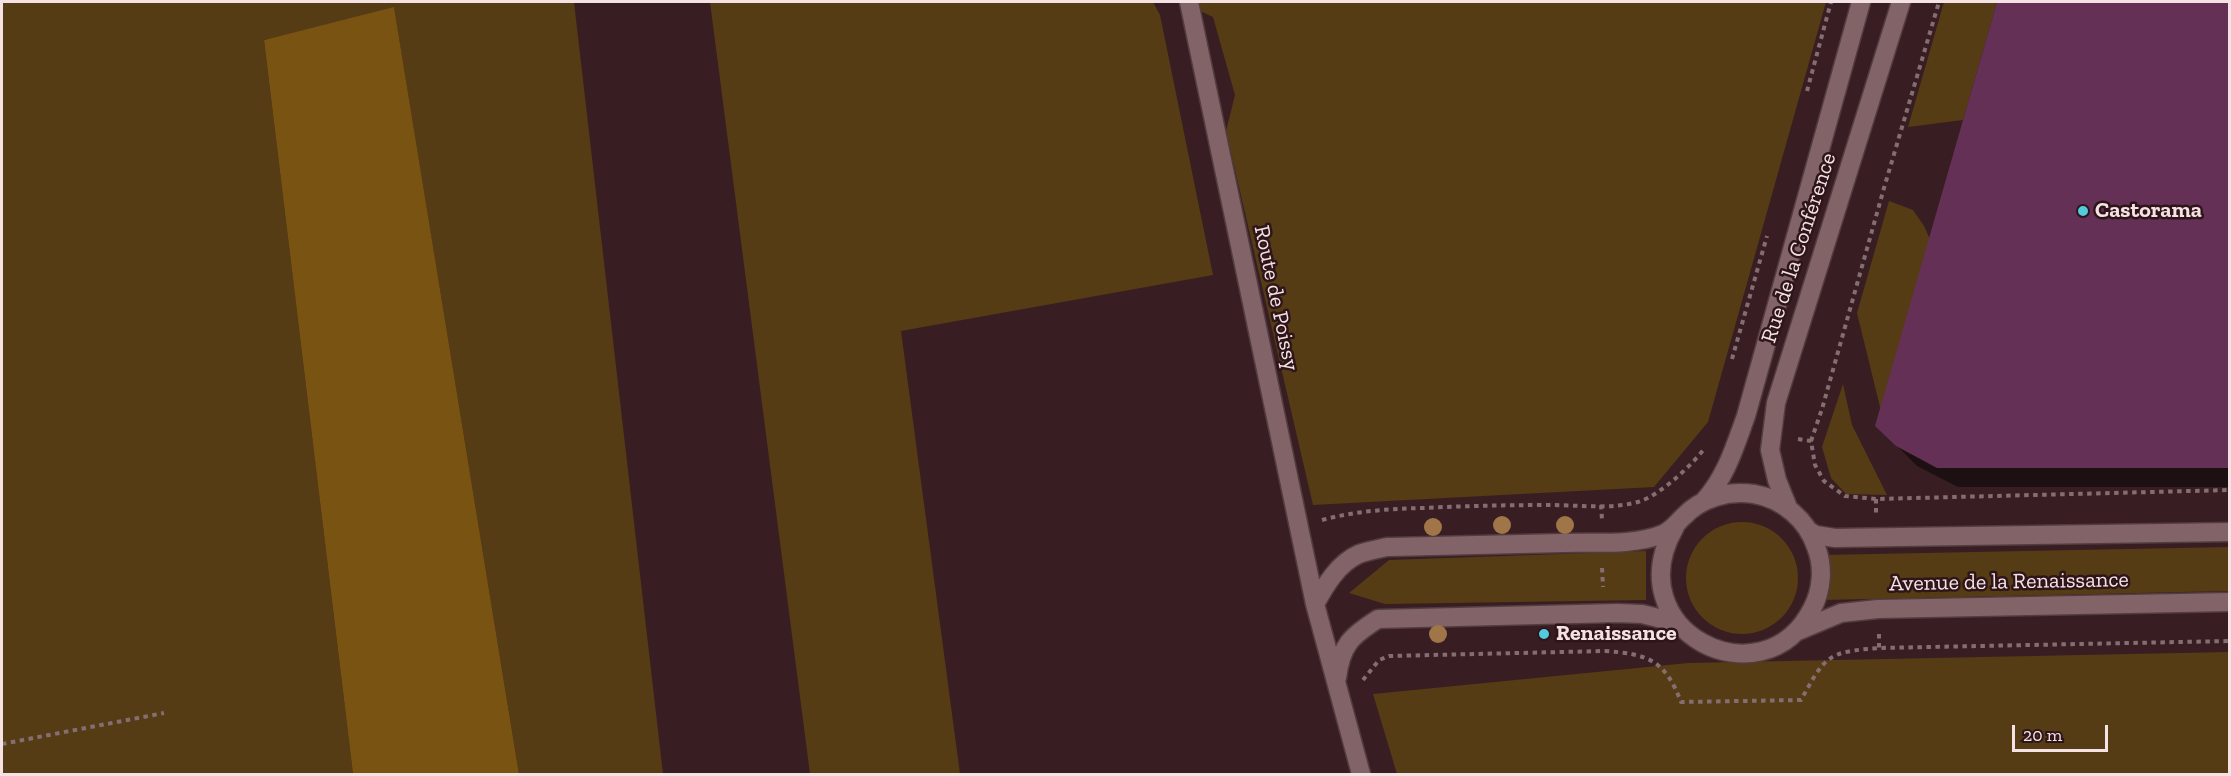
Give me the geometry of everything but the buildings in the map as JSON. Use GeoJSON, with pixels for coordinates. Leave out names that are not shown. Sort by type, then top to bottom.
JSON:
{"type":"FeatureCollection","features":[{"type":"Feature","properties":{"kind":"street","name":"Route de Poissy"},"geometry":{"type":"LineString","coordinates":[[1190,2],[1315,604],[1361,774]]}},
{"type":"Feature","properties":{"kind":"street","name":"Rue de la Conférence"},"geometry":{"type":"LineString","coordinates":[[1704,502],[1725,472],[1746,416],[1861,2]]}},
{"type":"Feature","properties":{"kind":"street","name":"Rue de la Conférence"},"geometry":{"type":"LineString","coordinates":[[1789,510],[1777,480],[1770,450],[1776,403],[1788,357],[1822,258],[1901,2]]}},
{"type":"Feature","properties":{"kind":"street"},"geometry":{"type":"LineString","coordinates":[[1741,493],[1767,497],[1789,510],[1809,531],[1816,545],[1820,564],[1819,590],[1809,613],[1793,633],[1772,647],[1759,651],[1733,653],[1721,651],[1697,640],[1678,623],[1665,601],[1661,576],[1664,550],[1675,527],[1683,517],[1704,502],[1728,494],[1741,493]]}},
{"type":"Feature","properties":{"kind":"street"},"geometry":{"type":"LineString","coordinates":[[1315,604],[1326,584],[1346,562],[1358,555],[1387,547],[1616,542],[1651,538],[1675,527]]}},
{"type":"Feature","properties":{"kind":"street","name":"Avenue de la Renaissance"},"geometry":{"type":"LineString","coordinates":[[1809,531],[1816,536],[1835,538],[2229,532]]}},
{"type":"Feature","properties":{"kind":"street","name":"Avenue de la Renaissance"},"geometry":{"type":"LineString","coordinates":[[1793,633],[1841,613],[1878,609],[2229,602]]}},
{"type":"Feature","properties":{"kind":"street","name":"Route de Poissy"},"geometry":{"type":"LineString","coordinates":[[1336,686],[1340,656],[1358,632],[1378,619],[1617,613],[1642,614],[1678,623]]}},
{"type":"Feature","properties":{"kind":"path"},"geometry":{"type":"LineString","coordinates":[[1939,2],[1811,441],[1815,465],[1824,481],[1845,496],[1876,499],[2229,490]]}},
{"type":"Feature","properties":{"kind":"path"},"geometry":{"type":"LineString","coordinates":[[1793,438],[1811,441]]}},
{"type":"Feature","properties":{"kind":"path"},"geometry":{"type":"LineString","coordinates":[[1299,528],[1346,513],[1382,510],[1624,505],[1644,500],[1664,487],[1696,460],[1707,444]]}},
{"type":"Feature","properties":{"kind":"path"},"geometry":{"type":"LineString","coordinates":[[1602,558],[1603,597]]}},
{"type":"Feature","properties":{"kind":"path"},"geometry":{"type":"LineString","coordinates":[[1878,628],[1879,648]]}},
{"type":"Feature","properties":{"kind":"path"},"geometry":{"type":"LineString","coordinates":[[2,744],[164,713]]}},
{"type":"Feature","properties":{"kind":"shaded area"},"geometry":{"type":"Polygon","coordinates":[[[2,2],[574,2],[663,774],[519,774],[394,8],[264,40],[353,774],[2,774],[2,2]]]}},
{"type":"Feature","properties":{"kind":"shaded area"},"geometry":{"type":"Polygon","coordinates":[[[710,2],[1153,2],[1160,15],[1213,275],[901,331],[960,774],[810,774],[710,2]]]}},
{"type":"Feature","properties":{"kind":"shaded area"},"geometry":{"type":"Polygon","coordinates":[[[1195,2],[1826,2],[1708,422],[1654,487],[1313,505],[1226,131],[1235,95],[1213,17],[1196,9],[1195,2]]]}},
{"type":"Feature","properties":{"kind":"shaded area"},"geometry":{"type":"Polygon","coordinates":[[[1944,2],[1997,2],[1963,120],[1908,127],[1944,2]]]}},
{"type":"Feature","properties":{"kind":"shaded area"},"geometry":{"type":"Polygon","coordinates":[[[394,7],[519,774],[353,774],[264,40],[394,7]]]}},
{"type":"Feature","properties":{"kind":"shaded area"},"geometry":{"type":"Polygon","coordinates":[[[1889,201],[1913,210],[1924,226],[1933,246],[1882,415],[1857,313],[1889,201]]]}},
{"type":"Feature","properties":{"kind":"shaded area"},"geometry":{"type":"Polygon","coordinates":[[[1843,384],[1852,425],[1887,495],[1846,494],[1831,478],[1822,447],[1843,384]]]}},
{"type":"Feature","properties":{"kind":"shaded area"},"geometry":{"type":"Polygon","coordinates":[[[1742,522],[1764,526],[1782,538],[1794,556],[1798,578],[1794,600],[1782,618],[1764,630],[1742,634],[1720,630],[1702,618],[1690,600],[1686,578],[1690,556],[1702,538],[1720,526],[1742,522]]]}},
{"type":"Feature","properties":{"kind":"shaded area"},"geometry":{"type":"Polygon","coordinates":[[[2229,547],[2229,591],[1821,600],[1822,555],[2229,547]]]}},
{"type":"Feature","properties":{"kind":"shaded area"},"geometry":{"type":"Polygon","coordinates":[[[1646,551],[1646,600],[1385,604],[1349,593],[1389,560],[1646,551]]]}},
{"type":"Feature","properties":{"kind":"shaded area"},"geometry":{"type":"Polygon","coordinates":[[[2229,652],[2229,774],[1397,774],[1373,694],[1688,663],[2229,652]]]}},
{"type":"Feature","properties":{"kind":"place","name":"Castorama"},"geometry":{"type":"Point","coordinates":[2083,211]}},
{"type":"Feature","properties":{"kind":"place","name":"Renaissance"},"geometry":{"type":"Point","coordinates":[1544,634]}}]}
